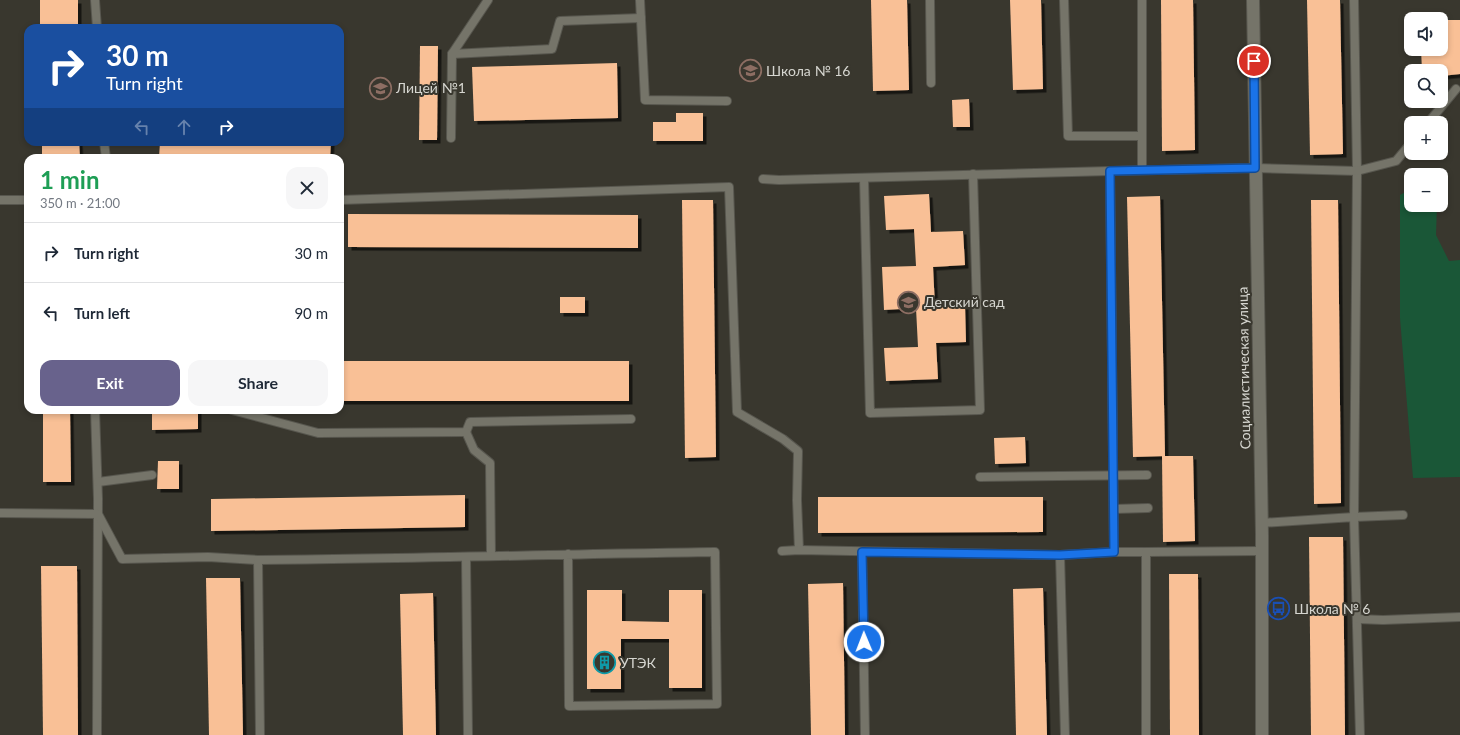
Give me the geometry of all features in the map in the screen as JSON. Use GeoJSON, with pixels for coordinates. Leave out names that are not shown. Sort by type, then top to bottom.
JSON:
{"type":"FeatureCollection","features":[{"type":"Feature","properties":{"kind":"main road","name":"Социалистическая улица"},"geometry":{"type":"LineString","coordinates":[[1253,0],[1261,523],[1262,735]]}},
{"type":"Feature","properties":{"kind":"lane"},"geometry":{"type":"LineString","coordinates":[[95,0],[97,24]]}},
{"type":"Feature","properties":{"kind":"lane"},"geometry":{"type":"LineString","coordinates":[[451,138],[452,54],[488,0]]}},
{"type":"Feature","properties":{"kind":"lane"},"geometry":{"type":"LineString","coordinates":[[640,0],[645,100],[727,100]]}},
{"type":"Feature","properties":{"kind":"lane"},"geometry":{"type":"LineString","coordinates":[[930,0],[931,82]]}},
{"type":"Feature","properties":{"kind":"lane"},"geometry":{"type":"LineString","coordinates":[[1064,0],[1068,136],[1142,136]]}},
{"type":"Feature","properties":{"kind":"lane"},"geometry":{"type":"LineString","coordinates":[[1142,0],[1142,170]]}},
{"type":"Feature","properties":{"kind":"lane"},"geometry":{"type":"LineString","coordinates":[[1354,0],[1356,171],[1354,517],[1360,735]]}},
{"type":"Feature","properties":{"kind":"lane"},"geometry":{"type":"LineString","coordinates":[[452,54],[552,49],[560,20],[641,18]]}},
{"type":"Feature","properties":{"kind":"lane"},"geometry":{"type":"LineString","coordinates":[[1434,116],[1456,89]]}},
{"type":"Feature","properties":{"kind":"lane"},"geometry":{"type":"LineString","coordinates":[[763,179],[779,180],[1255,168],[1356,171],[1396,161],[1404,151]]}},
{"type":"Feature","properties":{"kind":"lane"},"geometry":{"type":"LineString","coordinates":[[1110,171],[1114,552]]}},
{"type":"Feature","properties":{"kind":"lane"},"geometry":{"type":"LineString","coordinates":[[864,178],[870,413],[980,410],[973,174]]}},
{"type":"Feature","properties":{"kind":"lane"},"geometry":{"type":"LineString","coordinates":[[344,200],[729,187],[737,412],[783,439],[798,451],[797,500],[799,550]]}},
{"type":"Feature","properties":{"kind":"lane"},"geometry":{"type":"LineString","coordinates":[[0,200],[24,200]]}},
{"type":"Feature","properties":{"kind":"lane"},"geometry":{"type":"LineString","coordinates":[[95,414],[98,482],[98,735]]}},
{"type":"Feature","properties":{"kind":"lane"},"geometry":{"type":"LineString","coordinates":[[247,414],[318,433],[466,432]]}},
{"type":"Feature","properties":{"kind":"lane"},"geometry":{"type":"LineString","coordinates":[[491,556],[490,463],[474,450],[466,432],[470,422],[631,419]]}},
{"type":"Feature","properties":{"kind":"lane"},"geometry":{"type":"LineString","coordinates":[[98,482],[152,475]]}},
{"type":"Feature","properties":{"kind":"lane"},"geometry":{"type":"LineString","coordinates":[[980,477],[1147,475]]}},
{"type":"Feature","properties":{"kind":"lane"},"geometry":{"type":"LineString","coordinates":[[1114,509],[1148,508]]}},
{"type":"Feature","properties":{"kind":"lane"},"geometry":{"type":"LineString","coordinates":[[0,513],[98,514]]}},
{"type":"Feature","properties":{"kind":"lane"},"geometry":{"type":"LineString","coordinates":[[98,514],[122,558],[208,557],[258,560],[466,557],[568,554],[715,552],[717,704],[570,706],[568,554]]}},
{"type":"Feature","properties":{"kind":"lane"},"geometry":{"type":"LineString","coordinates":[[1261,523],[1354,517],[1403,516]]}},
{"type":"Feature","properties":{"kind":"lane"},"geometry":{"type":"LineString","coordinates":[[782,551],[799,550],[1060,555],[1114,552],[1261,551]]}},
{"type":"Feature","properties":{"kind":"lane"},"geometry":{"type":"LineString","coordinates":[[862,552],[865,735]]}},
{"type":"Feature","properties":{"kind":"lane"},"geometry":{"type":"LineString","coordinates":[[1146,552],[1146,735]]}},
{"type":"Feature","properties":{"kind":"lane"},"geometry":{"type":"LineString","coordinates":[[1060,555],[1066,735]]}},
{"type":"Feature","properties":{"kind":"lane"},"geometry":{"type":"LineString","coordinates":[[466,557],[468,735]]}},
{"type":"Feature","properties":{"kind":"lane"},"geometry":{"type":"LineString","coordinates":[[258,560],[260,735]]}},
{"type":"Feature","properties":{"kind":"lane"},"geometry":{"type":"LineString","coordinates":[[1358,619],[1383,620],[1460,617]]}},
{"type":"Feature","properties":{"kind":"green space"},"geometry":{"type":"Polygon","coordinates":[[[1404,193],[1404,212],[1437,212],[1436,235],[1449,261],[1460,260],[1460,477],[1413,478],[1400,318],[1400,195],[1404,193]]]}},
{"type":"Feature","properties":{"kind":"building"},"geometry":{"type":"Polygon","coordinates":[[[40,0],[78,0],[78,24],[40,24],[40,0]]]}},
{"type":"Feature","properties":{"kind":"building"},"geometry":{"type":"Polygon","coordinates":[[[871,0],[907,0],[909,90],[873,91],[871,0]]]}},
{"type":"Feature","properties":{"kind":"building"},"geometry":{"type":"Polygon","coordinates":[[[1010,0],[1041,0],[1043,89],[1013,90],[1010,0]]]}},
{"type":"Feature","properties":{"kind":"building"},"geometry":{"type":"Polygon","coordinates":[[[1161,0],[1193,0],[1195,150],[1162,151],[1161,0]]]}},
{"type":"Feature","properties":{"kind":"building"},"geometry":{"type":"Polygon","coordinates":[[[1307,0],[1340,0],[1343,154],[1310,155],[1307,0]]]}},
{"type":"Feature","properties":{"kind":"building"},"geometry":{"type":"Polygon","coordinates":[[[1448,20],[1460,20],[1460,74],[1448,75],[1448,64],[1422,64],[1421,56],[1448,56],[1448,20]]]}},
{"type":"Feature","properties":{"kind":"building"},"geometry":{"type":"Polygon","coordinates":[[[420,46],[438,46],[437,140],[419,140],[420,46]]]}},
{"type":"Feature","properties":{"kind":"building"},"geometry":{"type":"Polygon","coordinates":[[[617,63],[618,118],[474,121],[472,67],[617,63]]]}},
{"type":"Feature","properties":{"kind":"building"},"geometry":{"type":"Polygon","coordinates":[[[969,99],[970,127],[953,127],[952,100],[969,99]]]}},
{"type":"Feature","properties":{"kind":"building"},"geometry":{"type":"Polygon","coordinates":[[[676,113],[703,113],[703,141],[653,141],[653,122],[676,122],[676,113]]]}},
{"type":"Feature","properties":{"kind":"building"},"geometry":{"type":"Polygon","coordinates":[[[42,146],[79,146],[80,154],[42,154],[42,146]]]}},
{"type":"Feature","properties":{"kind":"building"},"geometry":{"type":"Polygon","coordinates":[[[160,146],[331,146],[330,154],[159,154],[160,146]]]}},
{"type":"Feature","properties":{"kind":"building"},"geometry":{"type":"Polygon","coordinates":[[[929,194],[931,232],[963,231],[965,265],[933,267],[935,307],[965,306],[966,342],[936,343],[938,379],[886,381],[884,348],[918,347],[916,308],[884,310],[882,267],[916,266],[914,229],[886,230],[884,196],[929,194]]]}},
{"type":"Feature","properties":{"kind":"building"},"geometry":{"type":"Polygon","coordinates":[[[1160,196],[1165,456],[1133,457],[1127,197],[1160,196]]]}},
{"type":"Feature","properties":{"kind":"building"},"geometry":{"type":"Polygon","coordinates":[[[682,200],[713,200],[716,457],[685,458],[682,200]]]}},
{"type":"Feature","properties":{"kind":"building"},"geometry":{"type":"Polygon","coordinates":[[[1311,200],[1338,200],[1341,503],[1314,504],[1311,200]]]}},
{"type":"Feature","properties":{"kind":"building"},"geometry":{"type":"Polygon","coordinates":[[[348,214],[638,215],[638,248],[348,247],[348,214]]]}},
{"type":"Feature","properties":{"kind":"building"},"geometry":{"type":"Polygon","coordinates":[[[560,297],[585,297],[585,313],[560,313],[560,297]]]}},
{"type":"Feature","properties":{"kind":"building"},"geometry":{"type":"Polygon","coordinates":[[[344,361],[629,361],[629,401],[344,401],[344,361]]]}},
{"type":"Feature","properties":{"kind":"building"},"geometry":{"type":"Polygon","coordinates":[[[43,414],[70,414],[71,482],[43,482],[43,414]]]}},
{"type":"Feature","properties":{"kind":"building"},"geometry":{"type":"Polygon","coordinates":[[[152,414],[198,414],[198,429],[152,430],[152,414]]]}},
{"type":"Feature","properties":{"kind":"building"},"geometry":{"type":"Polygon","coordinates":[[[1025,437],[1026,463],[995,464],[994,438],[1025,437]]]}},
{"type":"Feature","properties":{"kind":"building"},"geometry":{"type":"Polygon","coordinates":[[[1162,456],[1193,456],[1195,541],[1163,542],[1162,456]]]}},
{"type":"Feature","properties":{"kind":"building"},"geometry":{"type":"Polygon","coordinates":[[[158,461],[179,461],[179,489],[157,489],[158,461]]]}},
{"type":"Feature","properties":{"kind":"building"},"geometry":{"type":"Polygon","coordinates":[[[465,495],[465,527],[211,531],[211,499],[465,495]]]}},
{"type":"Feature","properties":{"kind":"building"},"geometry":{"type":"Polygon","coordinates":[[[818,497],[1043,497],[1043,532],[818,533],[818,497]]]}},
{"type":"Feature","properties":{"kind":"building"},"geometry":{"type":"Polygon","coordinates":[[[1309,537],[1343,537],[1345,735],[1311,735],[1309,537]]]}},
{"type":"Feature","properties":{"kind":"building"},"geometry":{"type":"Polygon","coordinates":[[[41,566],[77,566],[78,735],[43,735],[41,566]]]}},
{"type":"Feature","properties":{"kind":"building"},"geometry":{"type":"Polygon","coordinates":[[[1169,574],[1198,574],[1199,735],[1170,735],[1169,574]]]}},
{"type":"Feature","properties":{"kind":"building"},"geometry":{"type":"Polygon","coordinates":[[[206,578],[240,578],[243,735],[209,735],[206,578]]]}},
{"type":"Feature","properties":{"kind":"building"},"geometry":{"type":"Polygon","coordinates":[[[843,583],[845,735],[811,735],[808,584],[843,583]]]}},
{"type":"Feature","properties":{"kind":"building"},"geometry":{"type":"Polygon","coordinates":[[[1043,588],[1047,735],[1016,735],[1013,589],[1043,588]]]}},
{"type":"Feature","properties":{"kind":"building","name":"УТЭК"},"geometry":{"type":"Polygon","coordinates":[[[587,590],[622,590],[622,621],[669,622],[669,590],[702,590],[702,688],[669,688],[669,639],[621,639],[621,689],[587,689],[587,590]]]}},
{"type":"Feature","properties":{"kind":"building"},"geometry":{"type":"Polygon","coordinates":[[[433,593],[436,735],[403,735],[400,594],[433,593]]]}},
{"type":"Feature","properties":{"kind":"place","name":"Школа № 16"},"geometry":{"type":"Point","coordinates":[750,71]}},
{"type":"Feature","properties":{"kind":"place","name":"Лицей №1"},"geometry":{"type":"Point","coordinates":[380,88]}},
{"type":"Feature","properties":{"kind":"place","name":"Детский сад"},"geometry":{"type":"Point","coordinates":[909,302]}},
{"type":"Feature","properties":{"kind":"place","name":"Школа № 6"},"geometry":{"type":"Point","coordinates":[1278,609]}},
{"type":"Feature","properties":{"kind":"place","name":"УТЭК"},"geometry":{"type":"Point","coordinates":[604,663]}},
{"type":"Feature","properties":{"kind":"route"},"geometry":{"type":"LineString","coordinates":[[864,642],[862,552],[1060,555],[1114,552],[1110,171],[1255,168],[1254,61]]}}]}
